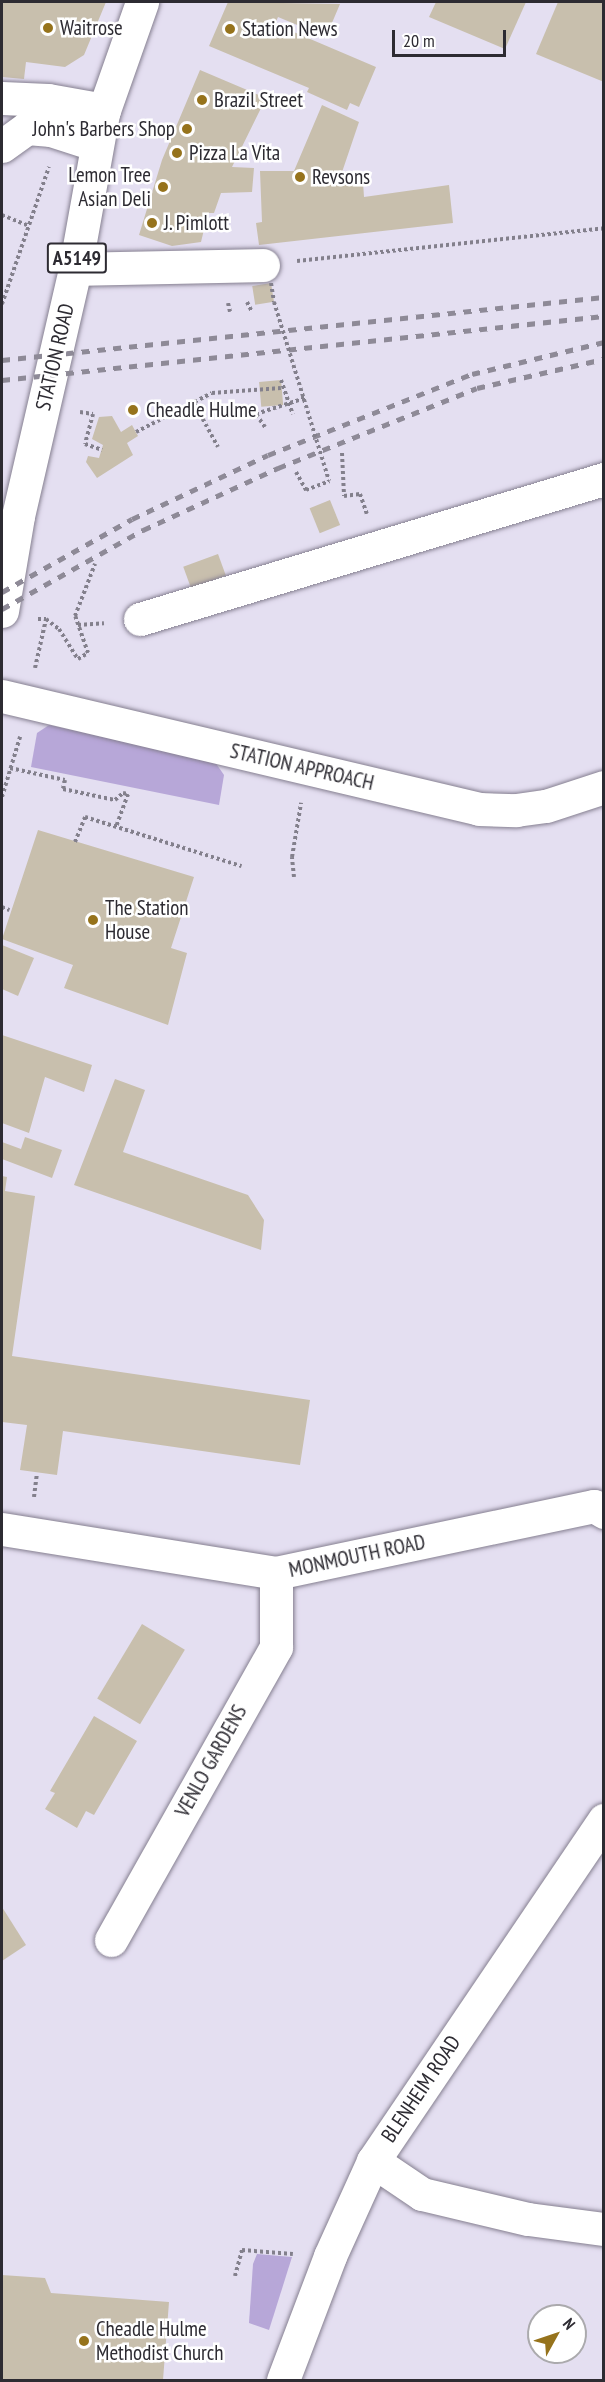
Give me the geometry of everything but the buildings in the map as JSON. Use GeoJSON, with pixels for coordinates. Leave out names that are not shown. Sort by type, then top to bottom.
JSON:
{"type":"FeatureCollection","features":[{"type":"Feature","properties":{"kind":"street","name":"STATION ROAD"},"geometry":{"type":"LineString","coordinates":[[2,611],[10,518],[75,269],[104,110],[142,2]]}},
{"type":"Feature","properties":{"kind":"street"},"geometry":{"type":"LineString","coordinates":[[2,98],[48,100],[104,110]]}},
{"type":"Feature","properties":{"kind":"street"},"geometry":{"type":"LineString","coordinates":[[2,146],[27,128],[60,134],[97,145]]}},
{"type":"Feature","properties":{"kind":"street"},"geometry":{"type":"LineString","coordinates":[[75,269],[267,274]]}},
{"type":"Feature","properties":{"kind":"street"},"geometry":{"type":"LineString","coordinates":[[140,619],[603,479]]}},
{"type":"Feature","properties":{"kind":"street","name":"STATION APPROACH"},"geometry":{"type":"LineString","coordinates":[[2,696],[479,809],[516,810],[546,806],[603,787]]}},
{"type":"Feature","properties":{"kind":"street","name":"MONMOUTH ROAD"},"geometry":{"type":"LineString","coordinates":[[2,1529],[276,1573],[594,1506],[603,1512]]}},
{"type":"Feature","properties":{"kind":"street","name":"VENLO GARDENS"},"geometry":{"type":"LineString","coordinates":[[111,1940],[276,1647],[276,1573]]}},
{"type":"Feature","properties":{"kind":"street","name":"BLENHEIM ROAD"},"geometry":{"type":"LineString","coordinates":[[283,2380],[330,2256],[373,2161],[603,1820]]}},
{"type":"Feature","properties":{"kind":"street"},"geometry":{"type":"LineString","coordinates":[[373,2161],[422,2194],[528,2219],[603,2229]]}},
{"type":"Feature","properties":{"kind":"path"},"geometry":{"type":"LineString","coordinates":[[2,304],[60,134]]}},
{"type":"Feature","properties":{"kind":"path"},"geometry":{"type":"LineString","coordinates":[[2,215],[29,226]]}},
{"type":"Feature","properties":{"kind":"path"},"geometry":{"type":"LineString","coordinates":[[296,472],[306,490],[330,480],[267,274],[603,228]]}},
{"type":"Feature","properties":{"kind":"path"},"geometry":{"type":"LineString","coordinates":[[281,380],[281,388],[293,414]]}},
{"type":"Feature","properties":{"kind":"path"},"geometry":{"type":"LineString","coordinates":[[136,432],[212,393],[281,388]]}},
{"type":"Feature","properties":{"kind":"path"},"geometry":{"type":"LineString","coordinates":[[265,427],[256,414],[305,398]]}},
{"type":"Feature","properties":{"kind":"path"},"geometry":{"type":"LineString","coordinates":[[194,403],[218,447]]}},
{"type":"Feature","properties":{"kind":"path"},"geometry":{"type":"LineString","coordinates":[[93,414],[85,444],[102,450]]}},
{"type":"Feature","properties":{"kind":"path"},"geometry":{"type":"LineString","coordinates":[[342,453],[344,496]]}},
{"type":"Feature","properties":{"kind":"path"},"geometry":{"type":"LineString","coordinates":[[46,619],[59,629],[78,659],[88,653],[75,616],[95,564]]}},
{"type":"Feature","properties":{"kind":"path"},"geometry":{"type":"LineString","coordinates":[[10,768],[65,780],[63,789],[116,800],[123,793],[128,794],[117,827]]}},
{"type":"Feature","properties":{"kind":"path"},"geometry":{"type":"LineString","coordinates":[[294,877],[292,856],[307,769]]}},
{"type":"Feature","properties":{"kind":"path"},"geometry":{"type":"LineString","coordinates":[[75,842],[85,817],[241,866]]}},
{"type":"Feature","properties":{"kind":"path"},"geometry":{"type":"LineString","coordinates":[[2,907],[9,910]]}},
{"type":"Feature","properties":{"kind":"path"},"geometry":{"type":"LineString","coordinates":[[35,1492],[37,1473]]}},
{"type":"Feature","properties":{"kind":"path"},"geometry":{"type":"LineString","coordinates":[[235,2276],[242,2250],[330,2256]]}},
{"type":"Feature","properties":{"kind":"shaded area"},"geometry":{"type":"Polygon","coordinates":[[[49,725],[215,762],[224,775],[219,805],[31,767],[37,733],[49,725]]]}},
{"type":"Feature","properties":{"kind":"shaded area"},"geometry":{"type":"Polygon","coordinates":[[[257,2254],[292,2257],[269,2330],[249,2323],[253,2264],[257,2254]]]}},
{"type":"Feature","properties":{"kind":"railway"},"geometry":{"type":"LineString","coordinates":[[2,360],[604,297]]}},
{"type":"Feature","properties":{"kind":"railway"},"geometry":{"type":"LineString","coordinates":[[2,380],[604,316]]}},
{"type":"Feature","properties":{"kind":"railway"},"geometry":{"type":"LineString","coordinates":[[2,592],[132,519],[268,455],[472,374],[604,342]]}},
{"type":"Feature","properties":{"kind":"railway"},"geometry":{"type":"LineString","coordinates":[[2,609],[143,530],[278,468],[477,388],[604,359]]}},
{"type":"Feature","properties":{"kind":"place","name":"Waitrose"},"geometry":{"type":"Point","coordinates":[48,28]}},
{"type":"Feature","properties":{"kind":"place","name":"Station News"},"geometry":{"type":"Point","coordinates":[230,29]}},
{"type":"Feature","properties":{"kind":"place","name":"Brazil Street"},"geometry":{"type":"Point","coordinates":[202,100]}},
{"type":"Feature","properties":{"kind":"place","name":"John's Barbers Shop"},"geometry":{"type":"Point","coordinates":[187,129]}},
{"type":"Feature","properties":{"kind":"place","name":"Pizza La Vita"},"geometry":{"type":"Point","coordinates":[177,153]}},
{"type":"Feature","properties":{"kind":"place","name":"Revsons"},"geometry":{"type":"Point","coordinates":[300,177]}},
{"type":"Feature","properties":{"kind":"place","name":"Lemon Tree Asian Deli"},"geometry":{"type":"Point","coordinates":[163,187]}},
{"type":"Feature","properties":{"kind":"place","name":"J. Pimlott"},"geometry":{"type":"Point","coordinates":[152,223]}},
{"type":"Feature","properties":{"kind":"place","name":"Cheadle Hulme"},"geometry":{"type":"Point","coordinates":[133,410]}},
{"type":"Feature","properties":{"kind":"place","name":"The Station House"},"geometry":{"type":"Point","coordinates":[93,920]}},
{"type":"Feature","properties":{"kind":"place","name":"Cheadle Hulme Methodist Church"},"geometry":{"type":"Point","coordinates":[84,2341]}}]}
